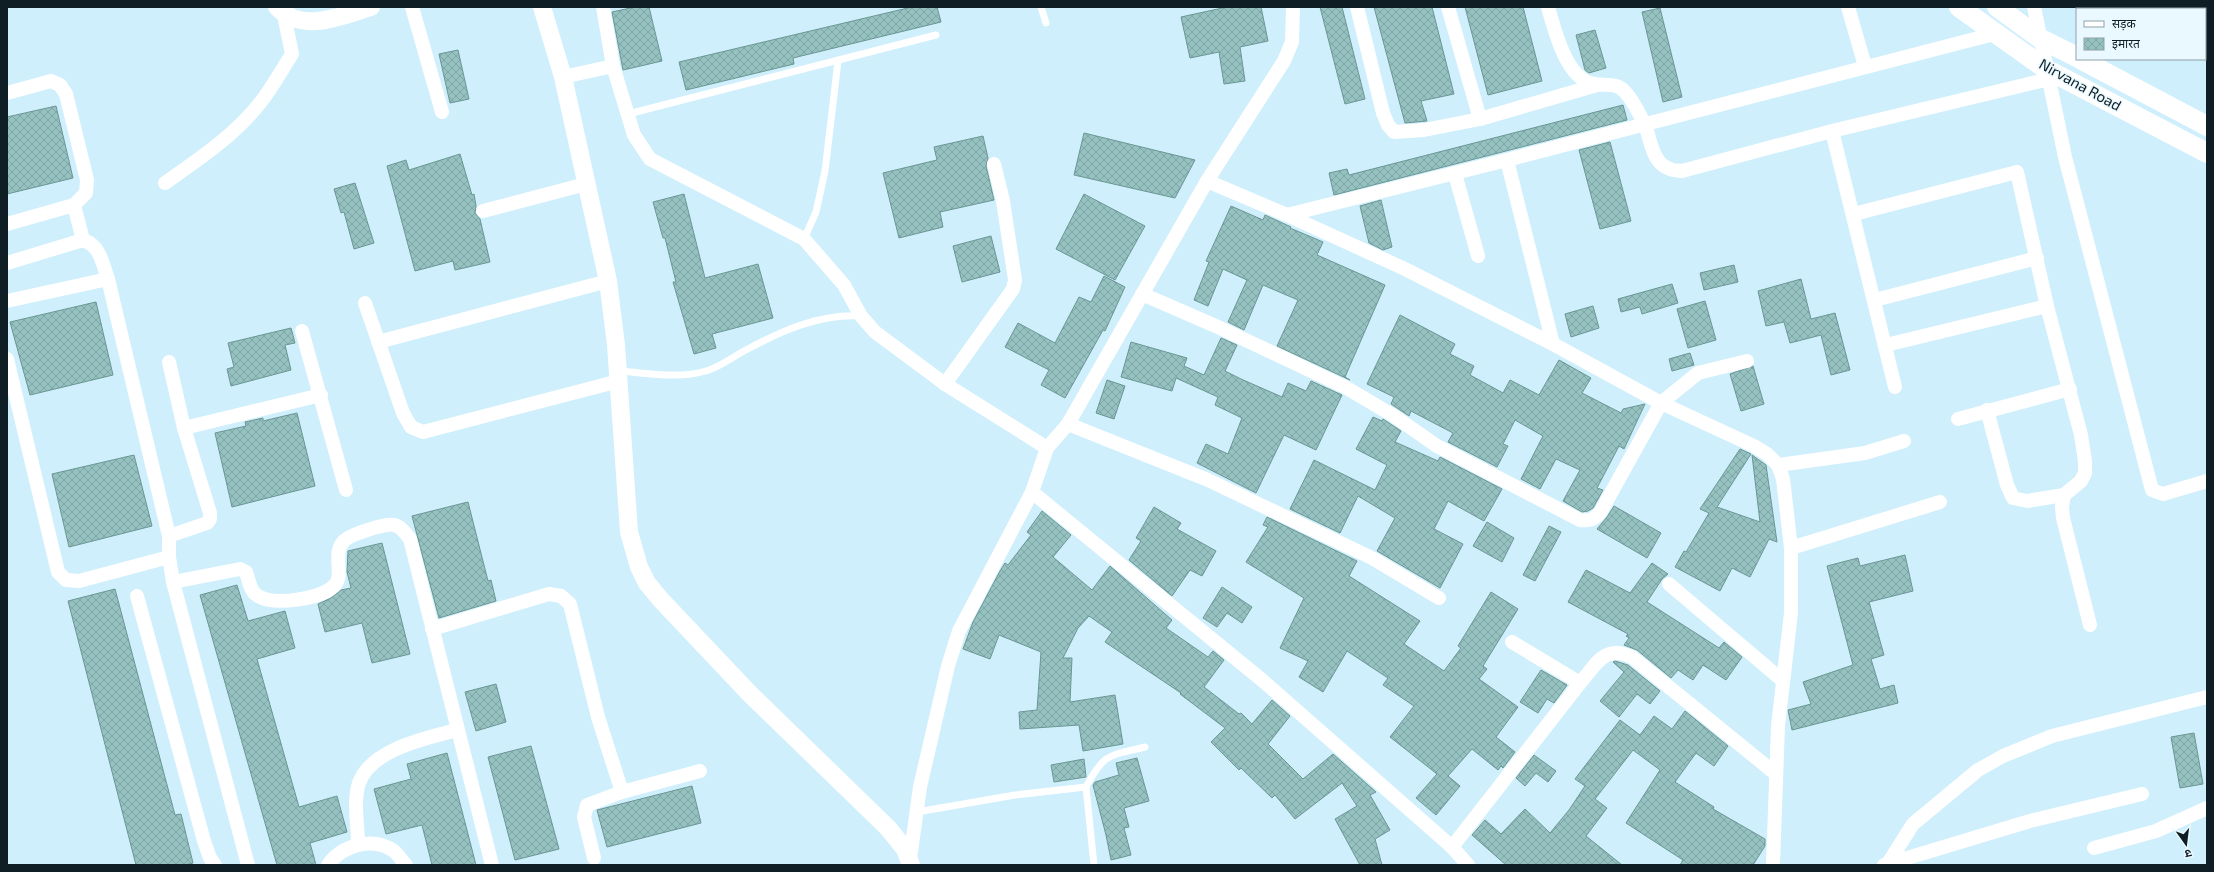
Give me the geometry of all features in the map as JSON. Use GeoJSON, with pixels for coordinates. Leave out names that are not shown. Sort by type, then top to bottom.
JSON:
{"type":"FeatureCollection","features":[{"type":"Feature","properties":{"kind":"main road","name":"Nirvana Road"},"geometry":{"type":"LineString","coordinates":[[1959,7],[2047,74],[2207,153]]}},
{"type":"Feature","properties":{"kind":"main road","name":"Nirvana Road"},"geometry":{"type":"LineString","coordinates":[[1997,7],[2042,38],[2076,56]]}},
{"type":"Feature","properties":{"kind":"main road","name":"Nirvana Road"},"geometry":{"type":"LineString","coordinates":[[2082,60],[2207,126]]}},
{"type":"Feature","properties":{"kind":"street"},"geometry":{"type":"LineString","coordinates":[[280,11],[297,20],[311,22],[327,20],[371,7]]}},
{"type":"Feature","properties":{"kind":"street"},"geometry":{"type":"LineString","coordinates":[[412,7],[442,112]]}},
{"type":"Feature","properties":{"kind":"street"},"geometry":{"type":"LineString","coordinates":[[542,7],[562,77],[608,280],[619,376],[629,532],[639,567],[647,582],[750,694],[888,828],[905,848],[910,862]]}},
{"type":"Feature","properties":{"kind":"street"},"geometry":{"type":"LineString","coordinates":[[603,7],[613,66],[634,134],[650,159],[804,239],[844,285],[861,316],[874,332],[946,384],[1047,448]]}},
{"type":"Feature","properties":{"kind":"street"},"geometry":{"type":"LineString","coordinates":[[910,862],[920,787],[944,681],[959,631],[1032,492],[1047,448],[1068,424],[1207,181],[1284,61],[1292,42],[1293,7]]}},
{"type":"Feature","properties":{"kind":"street"},"geometry":{"type":"LineString","coordinates":[[1357,7],[1383,113],[1388,125],[1394,132],[1424,130],[1480,119],[1597,85]]}},
{"type":"Feature","properties":{"kind":"street"},"geometry":{"type":"LineString","coordinates":[[1448,7],[1480,119]]}},
{"type":"Feature","properties":{"kind":"street"},"geometry":{"type":"LineString","coordinates":[[1548,7],[1560,44],[1568,60],[1580,78],[1587,83],[1618,86],[1626,92],[1644,124],[1654,155],[1670,170],[1682,171],[2047,74]]}},
{"type":"Feature","properties":{"kind":"street"},"geometry":{"type":"LineString","coordinates":[[1848,7],[1865,66]]}},
{"type":"Feature","properties":{"kind":"street"},"geometry":{"type":"LineString","coordinates":[[2034,7],[2042,38],[2047,74],[2067,164],[2152,490],[2163,494],[2207,481]]}},
{"type":"Feature","properties":{"kind":"street"},"geometry":{"type":"LineString","coordinates":[[165,183],[204,156],[236,130],[260,103],[292,54],[280,11]]}},
{"type":"Feature","properties":{"kind":"street"},"geometry":{"type":"LineString","coordinates":[[1287,215],[1455,174],[1865,66],[1994,34]]}},
{"type":"Feature","properties":{"kind":"street"},"geometry":{"type":"LineString","coordinates":[[562,77],[613,66]]}},
{"type":"Feature","properties":{"kind":"street"},"geometry":{"type":"LineString","coordinates":[[7,93],[51,81],[60,85],[66,94],[87,180],[86,193],[74,205],[7,224]]}},
{"type":"Feature","properties":{"kind":"street"},"geometry":{"type":"LineString","coordinates":[[1832,131],[1854,214],[1895,387]]}},
{"type":"Feature","properties":{"kind":"street"},"geometry":{"type":"LineString","coordinates":[[1507,160],[1553,344]]}},
{"type":"Feature","properties":{"kind":"street"},"geometry":{"type":"LineString","coordinates":[[946,384],[1013,289],[1015,280],[1003,201],[994,164]]}},
{"type":"Feature","properties":{"kind":"street"},"geometry":{"type":"LineString","coordinates":[[1854,214],[2017,172],[2047,306],[2081,435],[2085,473],[2081,482],[2064,495],[2027,501],[2013,498],[2007,485],[1987,410]]}},
{"type":"Feature","properties":{"kind":"street"},"geometry":{"type":"LineString","coordinates":[[1455,174],[1478,256]]}},
{"type":"Feature","properties":{"kind":"street"},"geometry":{"type":"LineString","coordinates":[[1207,181],[1287,215],[1405,269],[1553,344],[1661,403],[1754,446],[1767,454],[1778,465],[1783,479],[1791,548],[1791,613],[1778,726],[1774,865]]}},
{"type":"Feature","properties":{"kind":"street"},"geometry":{"type":"LineString","coordinates":[[483,211],[586,184]]}},
{"type":"Feature","properties":{"kind":"street"},"geometry":{"type":"LineString","coordinates":[[74,205],[83,240]]}},
{"type":"Feature","properties":{"kind":"street"},"geometry":{"type":"LineString","coordinates":[[7,263],[83,240],[91,243],[98,249],[108,279],[169,536],[169,558],[173,582],[248,865]]}},
{"type":"Feature","properties":{"kind":"street"},"geometry":{"type":"LineString","coordinates":[[1875,300],[2036,258]]}},
{"type":"Feature","properties":{"kind":"street"},"geometry":{"type":"LineString","coordinates":[[7,301],[108,279]]}},
{"type":"Feature","properties":{"kind":"street"},"geometry":{"type":"LineString","coordinates":[[378,342],[608,280]]}},
{"type":"Feature","properties":{"kind":"street"},"geometry":{"type":"LineString","coordinates":[[1142,294],[1218,326],[1345,387],[1394,416],[1437,446],[1580,520],[1594,519],[1600,513],[1661,403],[1698,373],[1747,361]]}},
{"type":"Feature","properties":{"kind":"street"},"geometry":{"type":"LineString","coordinates":[[365,302],[403,413],[411,426],[423,432],[619,376]]}},
{"type":"Feature","properties":{"kind":"street"},"geometry":{"type":"LineString","coordinates":[[1886,345],[2047,306]]}},
{"type":"Feature","properties":{"kind":"street"},"geometry":{"type":"LineString","coordinates":[[302,331],[321,395],[346,490]]}},
{"type":"Feature","properties":{"kind":"street"},"geometry":{"type":"LineString","coordinates":[[7,359],[58,572],[66,580],[79,581],[169,558]]}},
{"type":"Feature","properties":{"kind":"street"},"geometry":{"type":"LineString","coordinates":[[169,362],[184,428],[210,513],[210,519],[207,523],[169,536]]}},
{"type":"Feature","properties":{"kind":"street"},"geometry":{"type":"LineString","coordinates":[[1958,419],[2070,389]]}},
{"type":"Feature","properties":{"kind":"street"},"geometry":{"type":"LineString","coordinates":[[184,428],[321,395]]}},
{"type":"Feature","properties":{"kind":"street"},"geometry":{"type":"LineString","coordinates":[[1068,424],[1208,480],[1372,558],[1440,598]]}},
{"type":"Feature","properties":{"kind":"street"},"geometry":{"type":"LineString","coordinates":[[1778,465],[1865,453],[1904,441]]}},
{"type":"Feature","properties":{"kind":"street"},"geometry":{"type":"LineString","coordinates":[[1032,492],[1262,680],[1452,847],[1468,865]]}},
{"type":"Feature","properties":{"kind":"street"},"geometry":{"type":"LineString","coordinates":[[2064,495],[2062,518],[2090,625]]}},
{"type":"Feature","properties":{"kind":"street"},"geometry":{"type":"LineString","coordinates":[[1791,548],[1940,502]]}},
{"type":"Feature","properties":{"kind":"street"},"geometry":{"type":"LineString","coordinates":[[173,582],[240,569],[246,572],[251,589],[257,596],[272,602],[286,602],[326,591],[334,586],[339,580],[338,551],[343,542],[351,536],[386,525],[395,525],[402,530],[410,539],[456,730],[492,865]]}},
{"type":"Feature","properties":{"kind":"street"},"geometry":{"type":"LineString","coordinates":[[1669,584],[1783,681]]}},
{"type":"Feature","properties":{"kind":"street"},"geometry":{"type":"LineString","coordinates":[[432,629],[550,594],[561,596],[570,604],[598,717],[622,792]]}},
{"type":"Feature","properties":{"kind":"street"},"geometry":{"type":"LineString","coordinates":[[137,596],[204,841],[210,858],[215,865]]}},
{"type":"Feature","properties":{"kind":"street"},"geometry":{"type":"LineString","coordinates":[[1512,642],[1580,683]]}},
{"type":"Feature","properties":{"kind":"street"},"geometry":{"type":"LineString","coordinates":[[1452,847],[1580,683],[1602,657],[1611,652],[1620,651],[1632,657],[1776,774]]}},
{"type":"Feature","properties":{"kind":"street"},"geometry":{"type":"LineString","coordinates":[[1886,865],[1913,824],[1972,774],[2003,756],[2052,736],[2207,697]]}},
{"type":"Feature","properties":{"kind":"street"},"geometry":{"type":"LineString","coordinates":[[358,844],[357,797],[360,782],[370,767],[388,752],[410,743],[456,730]]}},
{"type":"Feature","properties":{"kind":"street"},"geometry":{"type":"LineString","coordinates":[[594,858],[584,811],[587,805],[594,801],[622,792],[700,771]]}},
{"type":"Feature","properties":{"kind":"street"},"geometry":{"type":"LineString","coordinates":[[1886,865],[2030,821],[2142,794]]}},
{"type":"Feature","properties":{"kind":"street"},"geometry":{"type":"LineString","coordinates":[[2094,848],[2156,831],[2207,808]]}},
{"type":"Feature","properties":{"kind":"street"},"geometry":{"type":"LineString","coordinates":[[328,865],[341,852],[358,844],[376,843],[394,851],[406,865]]}},
{"type":"Feature","properties":{"kind":"lane"},"geometry":{"type":"LineString","coordinates":[[1041,7],[1046,23]]}},
{"type":"Feature","properties":{"kind":"lane"},"geometry":{"type":"LineString","coordinates":[[628,114],[936,35]]}},
{"type":"Feature","properties":{"kind":"lane"},"geometry":{"type":"LineString","coordinates":[[804,239],[816,212],[825,171],[838,61]]}},
{"type":"Feature","properties":{"kind":"lane"},"geometry":{"type":"LineString","coordinates":[[619,376],[689,375],[718,366],[777,333],[793,327],[839,315],[861,316]]}},
{"type":"Feature","properties":{"kind":"lane"},"geometry":{"type":"LineString","coordinates":[[1094,865],[1086,786],[1099,763],[1108,756],[1145,747]]}},
{"type":"Feature","properties":{"kind":"lane"},"geometry":{"type":"LineString","coordinates":[[917,812],[1016,795],[1086,786]]}},
{"type":"Feature","properties":{"kind":"building"},"geometry":{"type":"Polygon","coordinates":[[[635,7],[649,7],[662,61],[623,70],[612,12],[635,7]]]}},
{"type":"Feature","properties":{"kind":"building"},"geometry":{"type":"Polygon","coordinates":[[[912,7],[937,7],[941,22],[793,58],[794,64],[686,90],[679,62],[912,7]]]}},
{"type":"Feature","properties":{"kind":"building"},"geometry":{"type":"Polygon","coordinates":[[[1227,7],[1261,7],[1268,41],[1240,47],[1245,81],[1224,84],[1219,52],[1190,58],[1181,17],[1227,7]]]}},
{"type":"Feature","properties":{"kind":"building"},"geometry":{"type":"Polygon","coordinates":[[[1320,7],[1342,7],[1365,99],[1345,104],[1320,7]]]}},
{"type":"Feature","properties":{"kind":"building"},"geometry":{"type":"Polygon","coordinates":[[[1374,7],[1432,7],[1454,94],[1421,101],[1427,121],[1405,123],[1374,7]]]}},
{"type":"Feature","properties":{"kind":"building"},"geometry":{"type":"Polygon","coordinates":[[[1465,7],[1523,7],[1542,81],[1488,95],[1465,7]]]}},
{"type":"Feature","properties":{"kind":"building"},"geometry":{"type":"Polygon","coordinates":[[[1660,8],[1682,97],[1663,102],[1642,12],[1660,8]]]}},
{"type":"Feature","properties":{"kind":"building"},"geometry":{"type":"Polygon","coordinates":[[[1595,30],[1606,68],[1589,73],[1585,70],[1576,35],[1595,30]]]}},
{"type":"Feature","properties":{"kind":"building"},"geometry":{"type":"Polygon","coordinates":[[[458,50],[469,99],[450,103],[439,54],[458,50]]]}},
{"type":"Feature","properties":{"kind":"building"},"geometry":{"type":"Polygon","coordinates":[[[1623,105],[1627,120],[1334,195],[1329,173],[1347,169],[1349,175],[1623,105]]]}},
{"type":"Feature","properties":{"kind":"building"},"geometry":{"type":"Polygon","coordinates":[[[56,106],[73,178],[7,194],[7,117],[56,106]]]}},
{"type":"Feature","properties":{"kind":"building"},"geometry":{"type":"Polygon","coordinates":[[[1084,133],[1195,160],[1175,198],[1074,175],[1084,133]]]}},
{"type":"Feature","properties":{"kind":"building"},"geometry":{"type":"Polygon","coordinates":[[[983,136],[988,158],[986,166],[994,200],[940,212],[943,227],[899,238],[883,173],[937,160],[934,147],[983,136]]]}},
{"type":"Feature","properties":{"kind":"building"},"geometry":{"type":"Polygon","coordinates":[[[1610,142],[1631,221],[1600,229],[1579,150],[1610,142]]]}},
{"type":"Feature","properties":{"kind":"building"},"geometry":{"type":"Polygon","coordinates":[[[460,154],[472,195],[474,194],[476,206],[475,213],[480,219],[490,262],[455,270],[453,261],[415,271],[387,166],[406,160],[409,170],[460,154]]]}},
{"type":"Feature","properties":{"kind":"building"},"geometry":{"type":"Polygon","coordinates":[[[355,183],[374,243],[354,249],[344,212],[341,213],[334,189],[355,183]]]}},
{"type":"Feature","properties":{"kind":"building"},"geometry":{"type":"Polygon","coordinates":[[[684,194],[705,278],[758,264],[773,318],[712,334],[716,348],[694,354],[673,282],[676,282],[665,238],[663,238],[653,202],[684,194]]]}},
{"type":"Feature","properties":{"kind":"building"},"geometry":{"type":"Polygon","coordinates":[[[1084,194],[1145,226],[1115,280],[1056,249],[1084,194]]]}},
{"type":"Feature","properties":{"kind":"building"},"geometry":{"type":"Polygon","coordinates":[[[1381,200],[1392,247],[1383,250],[1369,243],[1360,206],[1381,200]]]}},
{"type":"Feature","properties":{"kind":"building"},"geometry":{"type":"Polygon","coordinates":[[[1231,206],[1263,220],[1265,215],[1291,227],[1290,228],[1323,242],[1317,255],[1385,285],[1345,377],[1350,380],[1277,346],[1298,300],[1263,285],[1244,330],[1228,322],[1247,280],[1223,269],[1208,306],[1194,300],[1209,262],[1206,261],[1231,206]]]}},
{"type":"Feature","properties":{"kind":"building"},"geometry":{"type":"Polygon","coordinates":[[[991,236],[1000,272],[962,282],[953,246],[991,236]]]}},
{"type":"Feature","properties":{"kind":"building"},"geometry":{"type":"Polygon","coordinates":[[[1734,265],[1738,282],[1704,290],[1700,273],[1734,265]]]}},
{"type":"Feature","properties":{"kind":"building"},"geometry":{"type":"Polygon","coordinates":[[[1104,276],[1125,287],[1105,331],[1103,330],[1065,398],[1041,385],[1049,370],[1005,347],[1018,323],[1055,343],[1079,297],[1091,302],[1104,276]]]}},
{"type":"Feature","properties":{"kind":"building"},"geometry":{"type":"Polygon","coordinates":[[[1801,279],[1811,319],[1835,313],[1850,370],[1831,375],[1821,335],[1790,343],[1784,322],[1766,326],[1758,291],[1801,279]]]}},
{"type":"Feature","properties":{"kind":"building"},"geometry":{"type":"Polygon","coordinates":[[[1672,284],[1678,303],[1642,314],[1640,307],[1621,312],[1618,299],[1672,284]]]}},
{"type":"Feature","properties":{"kind":"building"},"geometry":{"type":"Polygon","coordinates":[[[1705,301],[1716,340],[1688,348],[1677,309],[1705,301]]]}},
{"type":"Feature","properties":{"kind":"building"},"geometry":{"type":"Polygon","coordinates":[[[96,302],[113,375],[30,395],[10,322],[96,302]]]}},
{"type":"Feature","properties":{"kind":"building"},"geometry":{"type":"Polygon","coordinates":[[[1593,306],[1599,328],[1571,337],[1565,314],[1593,306]]]}},
{"type":"Feature","properties":{"kind":"building"},"geometry":{"type":"Polygon","coordinates":[[[1400,315],[1455,344],[1450,354],[1474,366],[1470,375],[1503,393],[1510,380],[1539,395],[1559,360],[1591,378],[1582,393],[1621,413],[1623,409],[1645,404],[1624,449],[1619,446],[1597,488],[1603,490],[1593,508],[1582,512],[1563,501],[1580,470],[1556,459],[1540,489],[1521,479],[1543,436],[1515,420],[1503,444],[1508,446],[1497,467],[1448,442],[1453,433],[1411,411],[1409,416],[1391,404],[1394,397],[1367,384],[1400,315]]]}},
{"type":"Feature","properties":{"kind":"building"},"geometry":{"type":"Polygon","coordinates":[[[291,328],[295,343],[285,345],[291,370],[231,386],[227,369],[234,367],[228,343],[291,328]]]}},
{"type":"Feature","properties":{"kind":"building"},"geometry":{"type":"Polygon","coordinates":[[[1221,338],[1237,345],[1225,371],[1241,379],[1282,397],[1288,383],[1306,391],[1311,381],[1342,395],[1316,450],[1284,435],[1256,493],[1197,463],[1206,444],[1228,454],[1242,418],[1215,405],[1218,397],[1176,378],[1172,391],[1121,377],[1131,342],[1187,358],[1184,366],[1204,375],[1221,338]]]}},
{"type":"Feature","properties":{"kind":"building"},"geometry":{"type":"Polygon","coordinates":[[[1690,353],[1694,365],[1672,371],[1669,359],[1690,353]]]}},
{"type":"Feature","properties":{"kind":"building"},"geometry":{"type":"Polygon","coordinates":[[[1753,366],[1764,404],[1741,411],[1730,374],[1753,366]]]}},
{"type":"Feature","properties":{"kind":"building"},"geometry":{"type":"Polygon","coordinates":[[[1107,380],[1125,386],[1114,419],[1096,413],[1107,380]]]}},
{"type":"Feature","properties":{"kind":"building"},"geometry":{"type":"Polygon","coordinates":[[[297,413],[315,486],[232,507],[215,433],[246,426],[245,422],[263,418],[263,421],[297,413]]]}},
{"type":"Feature","properties":{"kind":"building"},"geometry":{"type":"Polygon","coordinates":[[[1373,417],[1382,421],[1383,419],[1401,431],[1395,442],[1438,461],[1440,457],[1502,489],[1484,521],[1448,501],[1434,529],[1463,544],[1440,588],[1377,551],[1395,518],[1358,496],[1340,533],[1290,509],[1314,460],[1375,490],[1387,465],[1356,449],[1373,417]]]}},
{"type":"Feature","properties":{"kind":"building"},"geometry":{"type":"Polygon","coordinates":[[[1740,449],[1751,454],[1717,507],[1760,522],[1752,455],[1766,465],[1777,542],[1769,539],[1750,577],[1732,568],[1720,591],[1675,567],[1684,551],[1686,552],[1709,513],[1700,509],[1740,449]]]}},
{"type":"Feature","properties":{"kind":"building"},"geometry":{"type":"Polygon","coordinates":[[[134,455],[152,526],[69,547],[52,474],[134,455]]]}},
{"type":"Feature","properties":{"kind":"building"},"geometry":{"type":"Polygon","coordinates":[[[468,502],[488,581],[491,580],[496,601],[439,618],[412,516],[468,502]]]}},
{"type":"Feature","properties":{"kind":"building"},"geometry":{"type":"Polygon","coordinates":[[[1614,506],[1661,533],[1647,558],[1597,529],[1614,506]]]}},
{"type":"Feature","properties":{"kind":"building"},"geometry":{"type":"Polygon","coordinates":[[[1154,507],[1181,523],[1177,529],[1216,551],[1202,576],[1190,570],[1172,596],[1129,560],[1141,541],[1136,538],[1154,507]]]}},
{"type":"Feature","properties":{"kind":"building"},"geometry":{"type":"Polygon","coordinates":[[[1042,511],[1071,535],[1053,557],[1092,590],[1110,566],[1172,620],[1166,628],[1208,657],[1213,651],[1224,660],[1204,687],[1239,714],[1241,713],[1252,724],[1272,700],[1290,716],[1268,744],[1303,779],[1333,754],[1376,792],[1370,795],[1390,830],[1375,839],[1382,865],[1360,865],[1335,819],[1357,806],[1342,783],[1295,819],[1275,795],[1272,798],[1241,768],[1239,770],[1211,742],[1225,728],[1180,694],[1181,693],[1105,642],[1112,632],[1089,616],[1078,628],[1063,658],[1072,658],[1070,702],[1115,695],[1123,744],[1083,751],[1079,725],[1020,729],[1019,712],[1037,710],[1041,652],[999,635],[990,659],[963,649],[973,622],[1000,571],[1005,563],[1008,565],[1031,535],[1027,532],[1042,511]]]}},
{"type":"Feature","properties":{"kind":"building"},"geometry":{"type":"Polygon","coordinates":[[[1267,517],[1357,561],[1349,576],[1420,621],[1404,644],[1444,671],[1461,648],[1458,646],[1491,592],[1518,609],[1483,666],[1487,669],[1479,679],[1518,707],[1496,737],[1515,752],[1503,768],[1501,766],[1498,770],[1472,749],[1448,776],[1460,786],[1436,815],[1416,798],[1437,774],[1390,737],[1414,706],[1383,685],[1388,678],[1347,651],[1323,692],[1299,677],[1308,661],[1280,648],[1304,598],[1246,562],[1268,527],[1263,525],[1267,517]]]}},
{"type":"Feature","properties":{"kind":"building"},"geometry":{"type":"Polygon","coordinates":[[[1487,522],[1514,538],[1502,562],[1473,546],[1487,522]]]}},
{"type":"Feature","properties":{"kind":"building"},"geometry":{"type":"Polygon","coordinates":[[[1549,526],[1561,532],[1535,581],[1523,575],[1549,526]]]}},
{"type":"Feature","properties":{"kind":"building"},"geometry":{"type":"Polygon","coordinates":[[[382,543],[410,654],[372,663],[362,623],[325,632],[318,604],[331,598],[341,590],[351,588],[347,572],[348,551],[382,543]]]}},
{"type":"Feature","properties":{"kind":"building"},"geometry":{"type":"Polygon","coordinates":[[[1905,555],[1913,591],[1869,602],[1884,655],[1871,659],[1880,689],[1894,685],[1898,703],[1792,730],[1788,710],[1811,704],[1803,682],[1853,665],[1827,566],[1858,558],[1860,566],[1905,555]]]}},
{"type":"Feature","properties":{"kind":"building"},"geometry":{"type":"Polygon","coordinates":[[[1652,563],[1668,574],[1662,579],[1647,602],[1719,648],[1724,642],[1742,657],[1726,680],[1703,665],[1693,680],[1678,670],[1671,678],[1637,650],[1624,645],[1629,638],[1626,636],[1628,634],[1568,602],[1586,570],[1630,593],[1652,563]]]}},
{"type":"Feature","properties":{"kind":"building"},"geometry":{"type":"Polygon","coordinates":[[[237,585],[248,621],[285,611],[295,648],[257,659],[299,807],[337,796],[347,832],[310,843],[316,865],[277,865],[200,595],[237,585]]]}},
{"type":"Feature","properties":{"kind":"building"},"geometry":{"type":"Polygon","coordinates":[[[1222,587],[1252,607],[1242,623],[1227,613],[1217,627],[1203,618],[1222,587]]]}},
{"type":"Feature","properties":{"kind":"building"},"geometry":{"type":"Polygon","coordinates":[[[115,589],[175,815],[181,814],[193,863],[185,865],[136,865],[68,601],[115,589]]]}},
{"type":"Feature","properties":{"kind":"building"},"geometry":{"type":"Polygon","coordinates":[[[1615,661],[1628,665],[1660,691],[1650,704],[1637,694],[1619,717],[1600,701],[1624,672],[1613,662],[1615,661]]]}},
{"type":"Feature","properties":{"kind":"building"},"geometry":{"type":"Polygon","coordinates":[[[1541,670],[1567,685],[1554,703],[1547,699],[1538,713],[1520,702],[1541,670]]]}},
{"type":"Feature","properties":{"kind":"building"},"geometry":{"type":"Polygon","coordinates":[[[496,684],[506,722],[476,731],[465,692],[496,684]]]}},
{"type":"Feature","properties":{"kind":"building"},"geometry":{"type":"Polygon","coordinates":[[[1685,711],[1728,746],[1714,766],[1696,753],[1675,782],[1714,807],[1713,809],[1765,839],[1765,846],[1753,865],[1680,865],[1683,860],[1626,823],[1660,770],[1633,750],[1595,799],[1607,808],[1586,836],[1622,865],[1506,865],[1472,835],[1485,820],[1501,834],[1525,809],[1550,833],[1569,810],[1585,786],[1575,779],[1620,720],[1640,735],[1654,716],[1672,729],[1685,711]]]}},
{"type":"Feature","properties":{"kind":"building"},"geometry":{"type":"Polygon","coordinates":[[[2194,733],[2203,784],[2180,788],[2171,737],[2194,733]]]}},
{"type":"Feature","properties":{"kind":"building"},"geometry":{"type":"Polygon","coordinates":[[[531,746],[559,849],[515,860],[488,757],[531,746]]]}},
{"type":"Feature","properties":{"kind":"building"},"geometry":{"type":"Polygon","coordinates":[[[447,753],[476,865],[432,865],[422,825],[386,834],[374,789],[411,779],[407,764],[447,753]]]}},
{"type":"Feature","properties":{"kind":"building"},"geometry":{"type":"Polygon","coordinates":[[[1534,755],[1556,771],[1548,782],[1536,773],[1525,786],[1516,778],[1534,755]]]}},
{"type":"Feature","properties":{"kind":"building"},"geometry":{"type":"Polygon","coordinates":[[[1137,758],[1149,801],[1124,808],[1129,827],[1124,828],[1131,855],[1111,860],[1093,785],[1095,782],[1119,775],[1116,763],[1137,758]]]}},
{"type":"Feature","properties":{"kind":"building"},"geometry":{"type":"Polygon","coordinates":[[[1084,759],[1086,777],[1054,782],[1051,765],[1084,759]]]}},
{"type":"Feature","properties":{"kind":"building"},"geometry":{"type":"Polygon","coordinates":[[[692,786],[701,823],[607,847],[597,810],[692,786]]]}}]}
